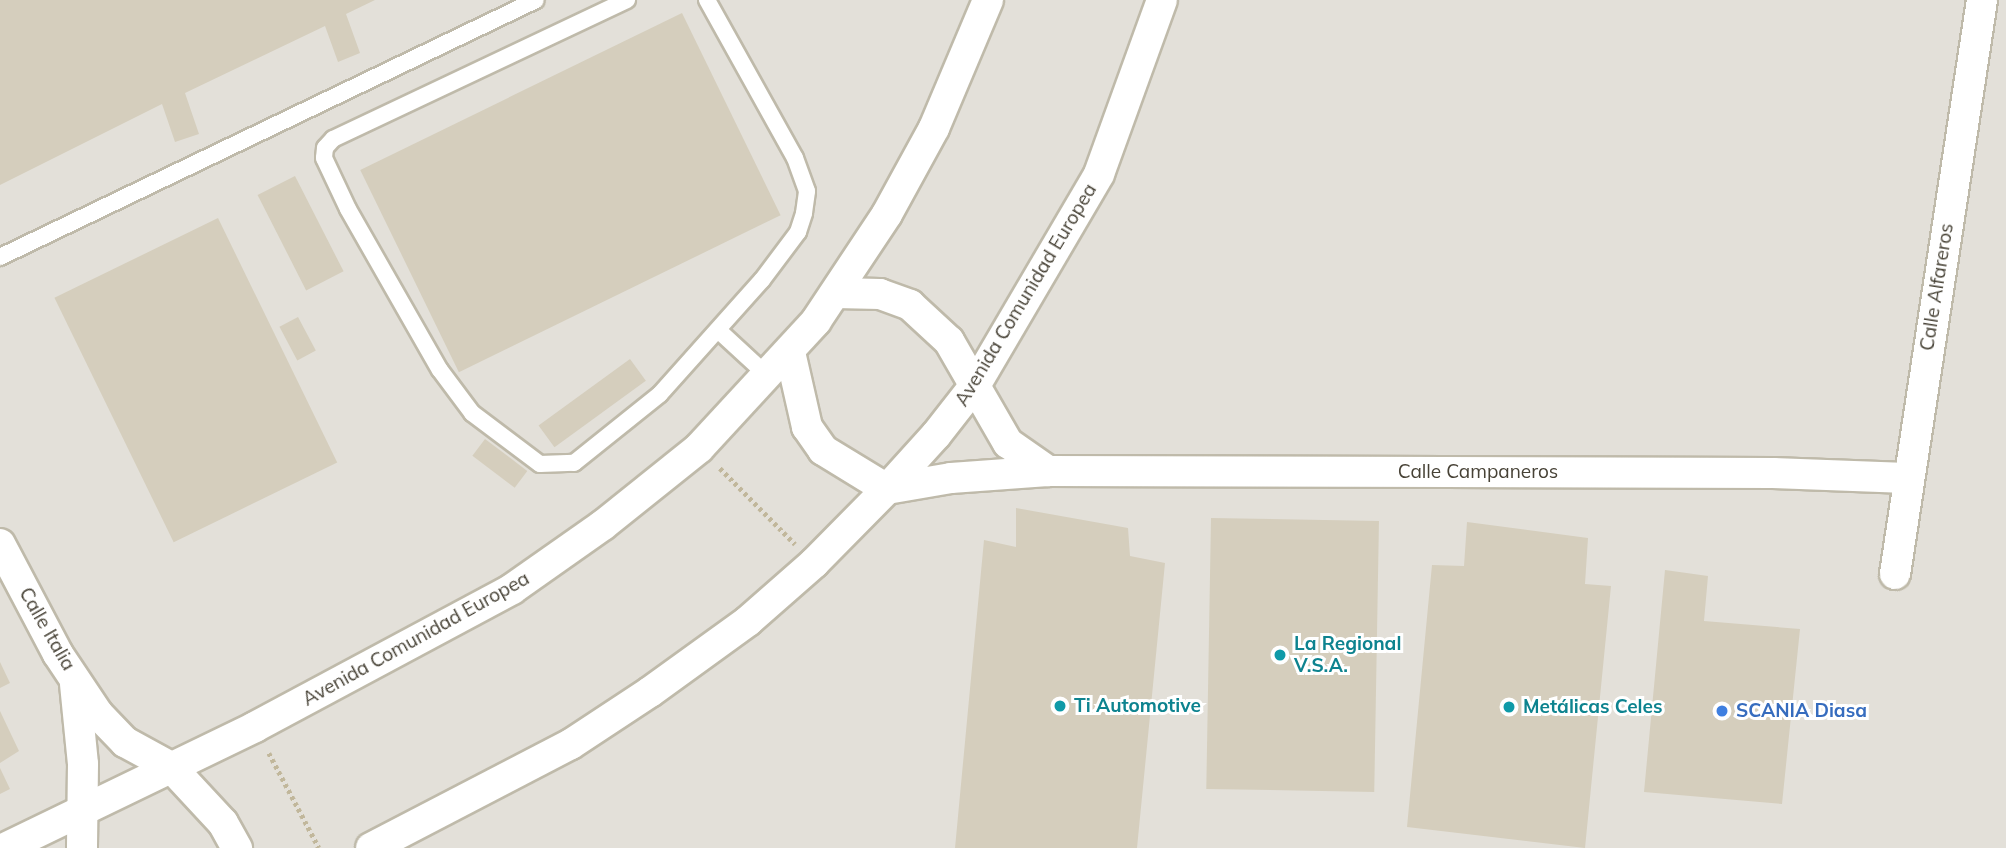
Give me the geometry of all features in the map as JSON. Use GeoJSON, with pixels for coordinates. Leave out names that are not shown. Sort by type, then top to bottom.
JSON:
{"type":"FeatureCollection","features":[{"type":"Feature","properties":{"kind":"street","name":"Avenida Comunidad Europea"},"geometry":{"type":"LineString","coordinates":[[5,848],[80,809],[255,727],[512,589],[603,525],[699,448],[790,352],[836,293],[887,214],[934,128],[988,0]]}},
{"type":"Feature","properties":{"kind":"street","name":"Avenida Comunidad Europea"},"geometry":{"type":"LineString","coordinates":[[371,848],[571,744],[650,692],[748,621],[814,563],[887,489],[936,435],[976,384],[1099,174],[1162,0]]}},
{"type":"Feature","properties":{"kind":"street","name":"Calle Alfareros"},"geometry":{"type":"LineString","coordinates":[[1895,574],[1907,478],[1982,0]]}},
{"type":"Feature","properties":{"kind":"street"},"geometry":{"type":"LineString","coordinates":[[836,293],[880,294],[910,305],[949,341],[1008,443],[1048,471]]}},
{"type":"Feature","properties":{"kind":"street"},"geometry":{"type":"LineString","coordinates":[[790,352],[807,427],[823,450],[887,489]]}},
{"type":"Feature","properties":{"kind":"street","name":"Calle Campaneros"},"geometry":{"type":"LineString","coordinates":[[887,489],[951,478],[1048,471],[1773,473],[1907,478]]}},
{"type":"Feature","properties":{"kind":"street","name":"Calle Italia"},"geometry":{"type":"LineString","coordinates":[[0,544],[58,654],[98,714],[125,741],[171,767],[223,822],[237,848]]}},
{"type":"Feature","properties":{"kind":"street","name":"Calle Italia"},"geometry":{"type":"LineString","coordinates":[[75,677],[83,764],[80,809],[82,848]]}},
{"type":"Feature","properties":{"kind":"lane"},"geometry":{"type":"LineString","coordinates":[[0,257],[536,0]]}},
{"type":"Feature","properties":{"kind":"lane"},"geometry":{"type":"LineString","coordinates":[[627,0],[333,139],[325,148],[324,158],[348,209],[440,370],[471,413],[540,464],[574,463],[660,394],[762,281],[798,232],[807,191],[795,158],[707,0]]}},
{"type":"Feature","properties":{"kind":"lane"},"geometry":{"type":"LineString","coordinates":[[718,330],[768,376]]}},
{"type":"Feature","properties":{"kind":"path"},"geometry":{"type":"LineString","coordinates":[[699,448],[814,563]]}},
{"type":"Feature","properties":{"kind":"path"},"geometry":{"type":"LineString","coordinates":[[255,727],[319,848]]}},
{"type":"Feature","properties":{"kind":"shaded area"},"geometry":{"type":"Polygon","coordinates":[[[0,0],[2006,0],[2006,848],[0,848],[0,0]]]}},
{"type":"Feature","properties":{"kind":"building"},"geometry":{"type":"Polygon","coordinates":[[[0,0],[375,0],[346,14],[360,53],[338,62],[325,26],[185,93],[199,134],[175,142],[162,104],[0,185],[0,0]]]}},
{"type":"Feature","properties":{"kind":"building"},"geometry":{"type":"Polygon","coordinates":[[[682,13],[781,215],[459,372],[360,170],[682,13]]]}},
{"type":"Feature","properties":{"kind":"building"},"geometry":{"type":"Polygon","coordinates":[[[295,176],[344,271],[306,290],[258,195],[295,176]]]}},
{"type":"Feature","properties":{"kind":"building"},"geometry":{"type":"Polygon","coordinates":[[[218,218],[337,462],[174,542],[54,298],[218,218]]]}},
{"type":"Feature","properties":{"kind":"building"},"geometry":{"type":"Polygon","coordinates":[[[298,317],[316,351],[297,360],[279,327],[298,317]]]}},
{"type":"Feature","properties":{"kind":"building"},"geometry":{"type":"Polygon","coordinates":[[[630,359],[646,381],[554,447],[539,425],[630,359]]]}},
{"type":"Feature","properties":{"kind":"building"},"geometry":{"type":"Polygon","coordinates":[[[485,439],[527,471],[515,488],[472,456],[485,439]]]}},
{"type":"Feature","properties":{"kind":"building","name":"Ti Automotive"},"geometry":{"type":"Polygon","coordinates":[[[1016,508],[1128,528],[1130,556],[1165,563],[1137,848],[955,848],[984,540],[1016,547],[1016,508]]]}},
{"type":"Feature","properties":{"kind":"building","name":"La Regional V.S.A."},"geometry":{"type":"Polygon","coordinates":[[[1211,518],[1379,521],[1374,792],[1206,789],[1211,518]]]}},
{"type":"Feature","properties":{"kind":"building","name":"Metálicas Celes"},"geometry":{"type":"Polygon","coordinates":[[[1467,522],[1588,538],[1585,584],[1611,586],[1585,848],[1407,827],[1432,565],[1464,566],[1467,522]]]}},
{"type":"Feature","properties":{"kind":"building","name":"SCANIA Diasa"},"geometry":{"type":"Polygon","coordinates":[[[1665,570],[1708,576],[1704,621],[1800,629],[1782,804],[1644,792],[1665,570]]]}},
{"type":"Feature","properties":{"kind":"building"},"geometry":{"type":"Polygon","coordinates":[[[0,662],[10,683],[0,688],[0,662]]]}},
{"type":"Feature","properties":{"kind":"building"},"geometry":{"type":"Polygon","coordinates":[[[0,711],[19,751],[0,763],[0,711]]]}},
{"type":"Feature","properties":{"kind":"building"},"geometry":{"type":"Polygon","coordinates":[[[0,768],[10,789],[0,794],[0,768]]]}},
{"type":"Feature","properties":{"kind":"place","name":"La Regional V.S.A."},"geometry":{"type":"Point","coordinates":[1280,655]}},
{"type":"Feature","properties":{"kind":"place","name":"Ti Automotive"},"geometry":{"type":"Point","coordinates":[1060,706]}},
{"type":"Feature","properties":{"kind":"place","name":"Metálicas Celes"},"geometry":{"type":"Point","coordinates":[1509,707]}},
{"type":"Feature","properties":{"kind":"place","name":"SCANIA Diasa"},"geometry":{"type":"Point","coordinates":[1722,711]}}]}
